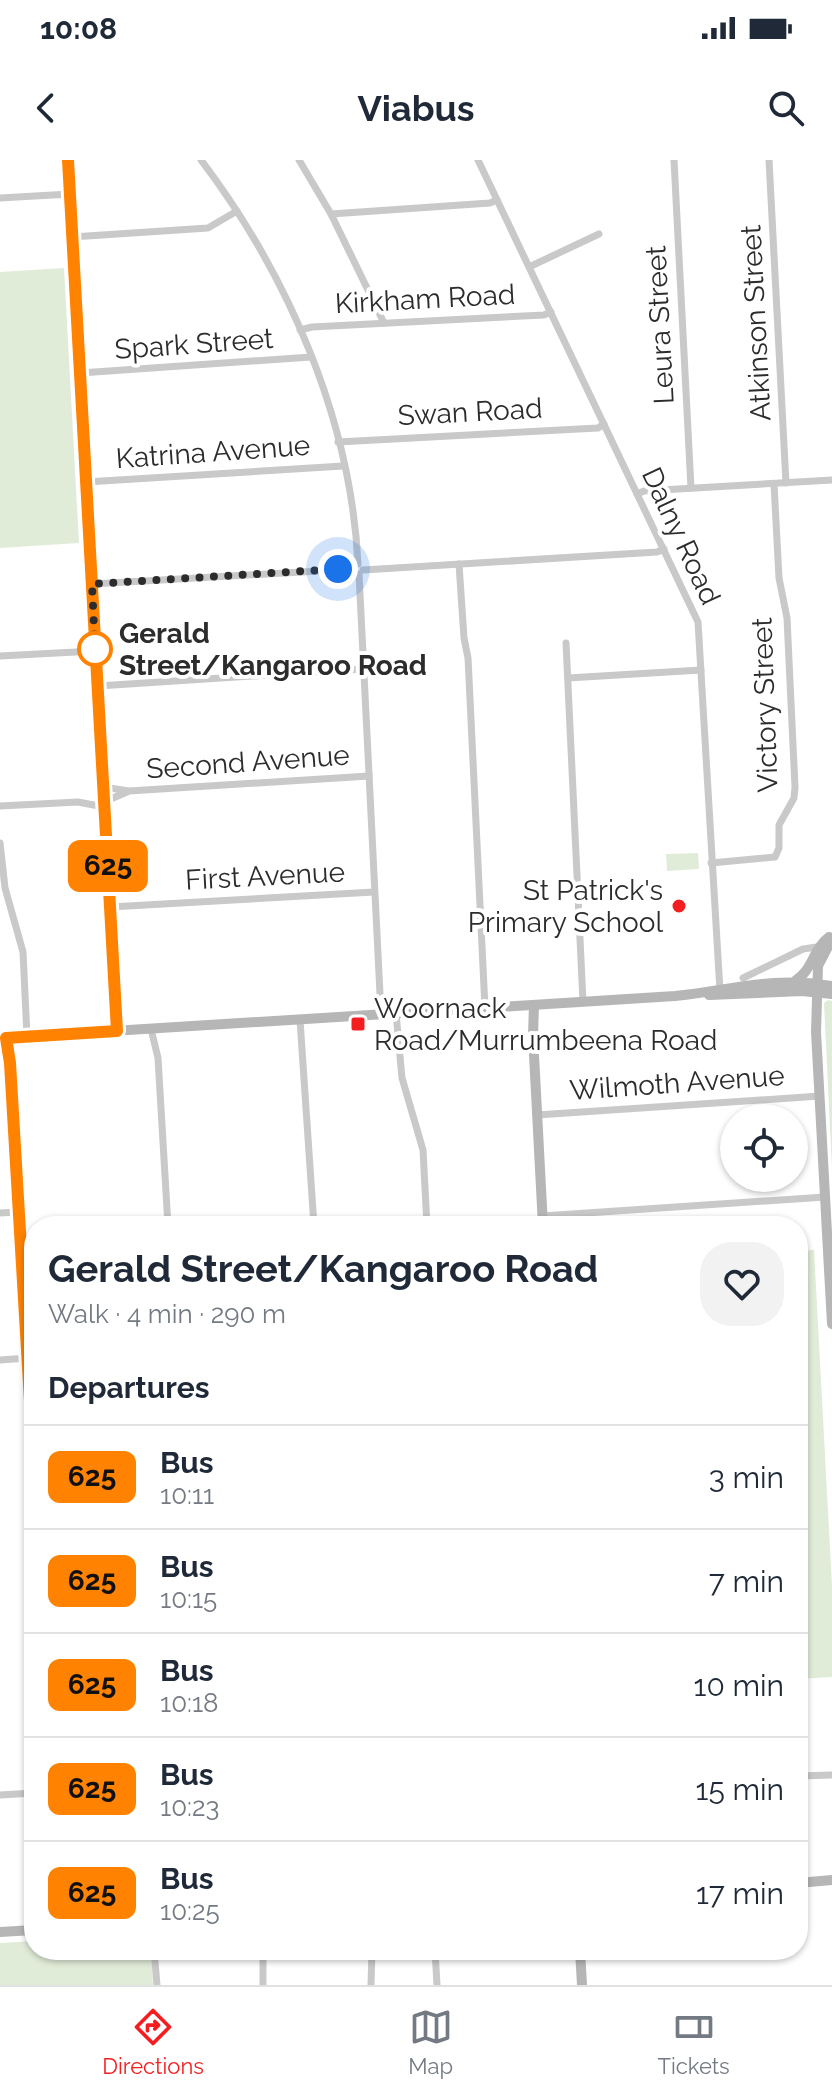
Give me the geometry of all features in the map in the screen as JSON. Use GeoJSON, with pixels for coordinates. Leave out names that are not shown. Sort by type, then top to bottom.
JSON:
{"type":"FeatureCollection","features":[{"type":"Feature","properties":{"kind":"street"},"geometry":{"type":"LineString","coordinates":[[68,160],[117,1031]]}},
{"type":"Feature","properties":{"kind":"street"},"geometry":{"type":"LineString","coordinates":[[201,160],[237,211],[275,276],[311,357],[338,442],[358,569],[381,1014]]}},
{"type":"Feature","properties":{"kind":"street"},"geometry":{"type":"LineString","coordinates":[[299,160],[331,214],[384,323]]}},
{"type":"Feature","properties":{"kind":"street","name":"Dalny Road"},"geometry":{"type":"LineString","coordinates":[[478,160],[698,622],[718,992]]}},
{"type":"Feature","properties":{"kind":"street","name":"Leura Street"},"geometry":{"type":"LineString","coordinates":[[674,160],[691,488]]}},
{"type":"Feature","properties":{"kind":"street","name":"Atkinson Street"},"geometry":{"type":"LineString","coordinates":[[769,160],[786,483]]}},
{"type":"Feature","properties":{"kind":"street"},"geometry":{"type":"LineString","coordinates":[[0,198],[70,194]]}},
{"type":"Feature","properties":{"kind":"street"},"geometry":{"type":"LineString","coordinates":[[331,214],[490,203],[497,200]]}},
{"type":"Feature","properties":{"kind":"street"},"geometry":{"type":"LineString","coordinates":[[72,237],[208,228],[237,211]]}},
{"type":"Feature","properties":{"kind":"street"},"geometry":{"type":"LineString","coordinates":[[529,267],[599,234]]}},
{"type":"Feature","properties":{"kind":"street","name":"Kirkham Road"},"geometry":{"type":"LineString","coordinates":[[300,330],[544,315],[551,312]]}},
{"type":"Feature","properties":{"kind":"street","name":"Spark Street"},"geometry":{"type":"LineString","coordinates":[[80,373],[311,357]]}},
{"type":"Feature","properties":{"kind":"street","name":"Swan Road"},"geometry":{"type":"LineString","coordinates":[[338,442],[598,428],[604,424]]}},
{"type":"Feature","properties":{"kind":"street","name":"Katrina Avenue"},"geometry":{"type":"LineString","coordinates":[[86,482],[343,466]]}},
{"type":"Feature","properties":{"kind":"street"},"geometry":{"type":"LineString","coordinates":[[637,494],[642,491],[832,480]]}},
{"type":"Feature","properties":{"kind":"street","name":"Victory Street"},"geometry":{"type":"LineString","coordinates":[[711,863],[774,858],[778,852],[779,825],[795,794],[787,618],[779,578],[774,484]]}},
{"type":"Feature","properties":{"kind":"street"},"geometry":{"type":"LineString","coordinates":[[92,584],[657,552],[664,549]]}},
{"type":"Feature","properties":{"kind":"street"},"geometry":{"type":"LineString","coordinates":[[459,564],[468,658],[485,1008]]}},
{"type":"Feature","properties":{"kind":"street"},"geometry":{"type":"LineString","coordinates":[[566,643],[583,1002]]}},
{"type":"Feature","properties":{"kind":"street"},"geometry":{"type":"LineString","coordinates":[[0,656],[95,651]]}},
{"type":"Feature","properties":{"kind":"street"},"geometry":{"type":"LineString","coordinates":[[98,686],[363,669]]}},
{"type":"Feature","properties":{"kind":"street"},"geometry":{"type":"LineString","coordinates":[[568,678],[701,670]]}},
{"type":"Feature","properties":{"kind":"street","name":"Second Avenue"},"geometry":{"type":"LineString","coordinates":[[104,798],[129,791],[369,776]]}},
{"type":"Feature","properties":{"kind":"street","name":"Second Avenue"},"geometry":{"type":"LineString","coordinates":[[104,798],[129,791]]}},
{"type":"Feature","properties":{"kind":"street"},"geometry":{"type":"LineString","coordinates":[[0,806],[104,798]]}},
{"type":"Feature","properties":{"kind":"street"},"geometry":{"type":"LineString","coordinates":[[0,843],[5,888],[23,952],[27,1036]]}},
{"type":"Feature","properties":{"kind":"street","name":"First Avenue"},"geometry":{"type":"LineString","coordinates":[[110,907],[374,892]]}},
{"type":"Feature","properties":{"kind":"street"},"geometry":{"type":"LineString","coordinates":[[794,981],[805,973],[820,949],[832,937]]}},
{"type":"Feature","properties":{"kind":"street"},"geometry":{"type":"LineString","coordinates":[[743,978],[803,949],[820,949]]}},
{"type":"Feature","properties":{"kind":"street"},"geometry":{"type":"LineString","coordinates":[[820,949],[812,1016],[816,1032],[832,1324]]}},
{"type":"Feature","properties":{"kind":"street"},"geometry":{"type":"LineString","coordinates":[[24,1300],[6,1038],[718,992],[831,988],[823,971],[820,949]]}},
{"type":"Feature","properties":{"kind":"street"},"geometry":{"type":"LineString","coordinates":[[718,992],[749,983],[794,981],[815,987]]}},
{"type":"Feature","properties":{"kind":"street"},"geometry":{"type":"LineString","coordinates":[[531,1005],[542,1216]]}},
{"type":"Feature","properties":{"kind":"street"},"geometry":{"type":"LineString","coordinates":[[399,1013],[402,1078],[423,1150],[426,1216]]}},
{"type":"Feature","properties":{"kind":"street"},"geometry":{"type":"LineString","coordinates":[[303,1020],[313,1216]]}},
{"type":"Feature","properties":{"kind":"street"},"geometry":{"type":"LineString","coordinates":[[155,1029],[167,1216]]}},
{"type":"Feature","properties":{"kind":"street","name":"Wilmoth Avenue"},"geometry":{"type":"LineString","coordinates":[[537,1115],[820,1096]]}},
{"type":"Feature","properties":{"kind":"street"},"geometry":{"type":"LineString","coordinates":[[601,1216],[825,1197]]}},
{"type":"Feature","properties":{"kind":"street"},"geometry":{"type":"LineString","coordinates":[[0,1213],[18,1212]]}},
{"type":"Feature","properties":{"kind":"street"},"geometry":{"type":"LineString","coordinates":[[0,1360],[24,1358]]}},
{"type":"Feature","properties":{"kind":"street"},"geometry":{"type":"LineString","coordinates":[[808,1776],[832,1775]]}},
{"type":"Feature","properties":{"kind":"street"},"geometry":{"type":"LineString","coordinates":[[0,1795],[24,1794]]}},
{"type":"Feature","properties":{"kind":"street"},"geometry":{"type":"LineString","coordinates":[[808,1882],[829,1881]]}},
{"type":"Feature","properties":{"kind":"street"},"geometry":{"type":"LineString","coordinates":[[0,1932],[24,1931]]}},
{"type":"Feature","properties":{"kind":"street"},"geometry":{"type":"LineString","coordinates":[[155,1960],[157,1985]]}},
{"type":"Feature","properties":{"kind":"street"},"geometry":{"type":"LineString","coordinates":[[263,1960],[263,1985]]}},
{"type":"Feature","properties":{"kind":"street"},"geometry":{"type":"LineString","coordinates":[[371,1985],[372,1960]]}},
{"type":"Feature","properties":{"kind":"street"},"geometry":{"type":"LineString","coordinates":[[436,1960],[437,1985]]}},
{"type":"Feature","properties":{"kind":"street"},"geometry":{"type":"LineString","coordinates":[[581,1960],[582,1985]]}},
{"type":"Feature","properties":{"kind":"green space"},"geometry":{"type":"Polygon","coordinates":[[[64,268],[79,543],[0,548],[0,272],[64,268]]]}},
{"type":"Feature","properties":{"kind":"green space"},"geometry":{"type":"Polygon","coordinates":[[[698,853],[699,869],[667,871],[666,854],[698,853]]]}},
{"type":"Feature","properties":{"kind":"green space"},"geometry":{"type":"Polygon","coordinates":[[[832,1001],[832,1169],[824,1003],[832,1001]]]}},
{"type":"Feature","properties":{"kind":"green space"},"geometry":{"type":"Polygon","coordinates":[[[808,1250],[814,1250],[832,1586],[832,1677],[808,1678],[808,1250]]]}},
{"type":"Feature","properties":{"kind":"green space"},"geometry":{"type":"Polygon","coordinates":[[[24,1942],[24,1960],[152,1960],[153,1985],[0,1985],[0,1943],[24,1942]]]}},
{"type":"Feature","properties":{"kind":"bus line","name":"625"},"geometry":{"type":"LineString","coordinates":[[24,1299],[6,1038],[117,1031],[68,160]]}},
{"type":"Feature","properties":{"kind":"place","name":"Gerald Street/Kangaroo Road"},"geometry":{"type":"Point","coordinates":[95,649]}},
{"type":"Feature","properties":{"kind":"place","name":"St Patrick's Primary School"},"geometry":{"type":"Point","coordinates":[679,906]}},
{"type":"Feature","properties":{"kind":"place","name":"Woornack Road/Murrumbeena Road"},"geometry":{"type":"Point","coordinates":[358,1024]}},
{"type":"Feature","properties":{"kind":"route"},"geometry":{"type":"LineString","coordinates":[[95,649],[92,584],[338,569]]}}]}
